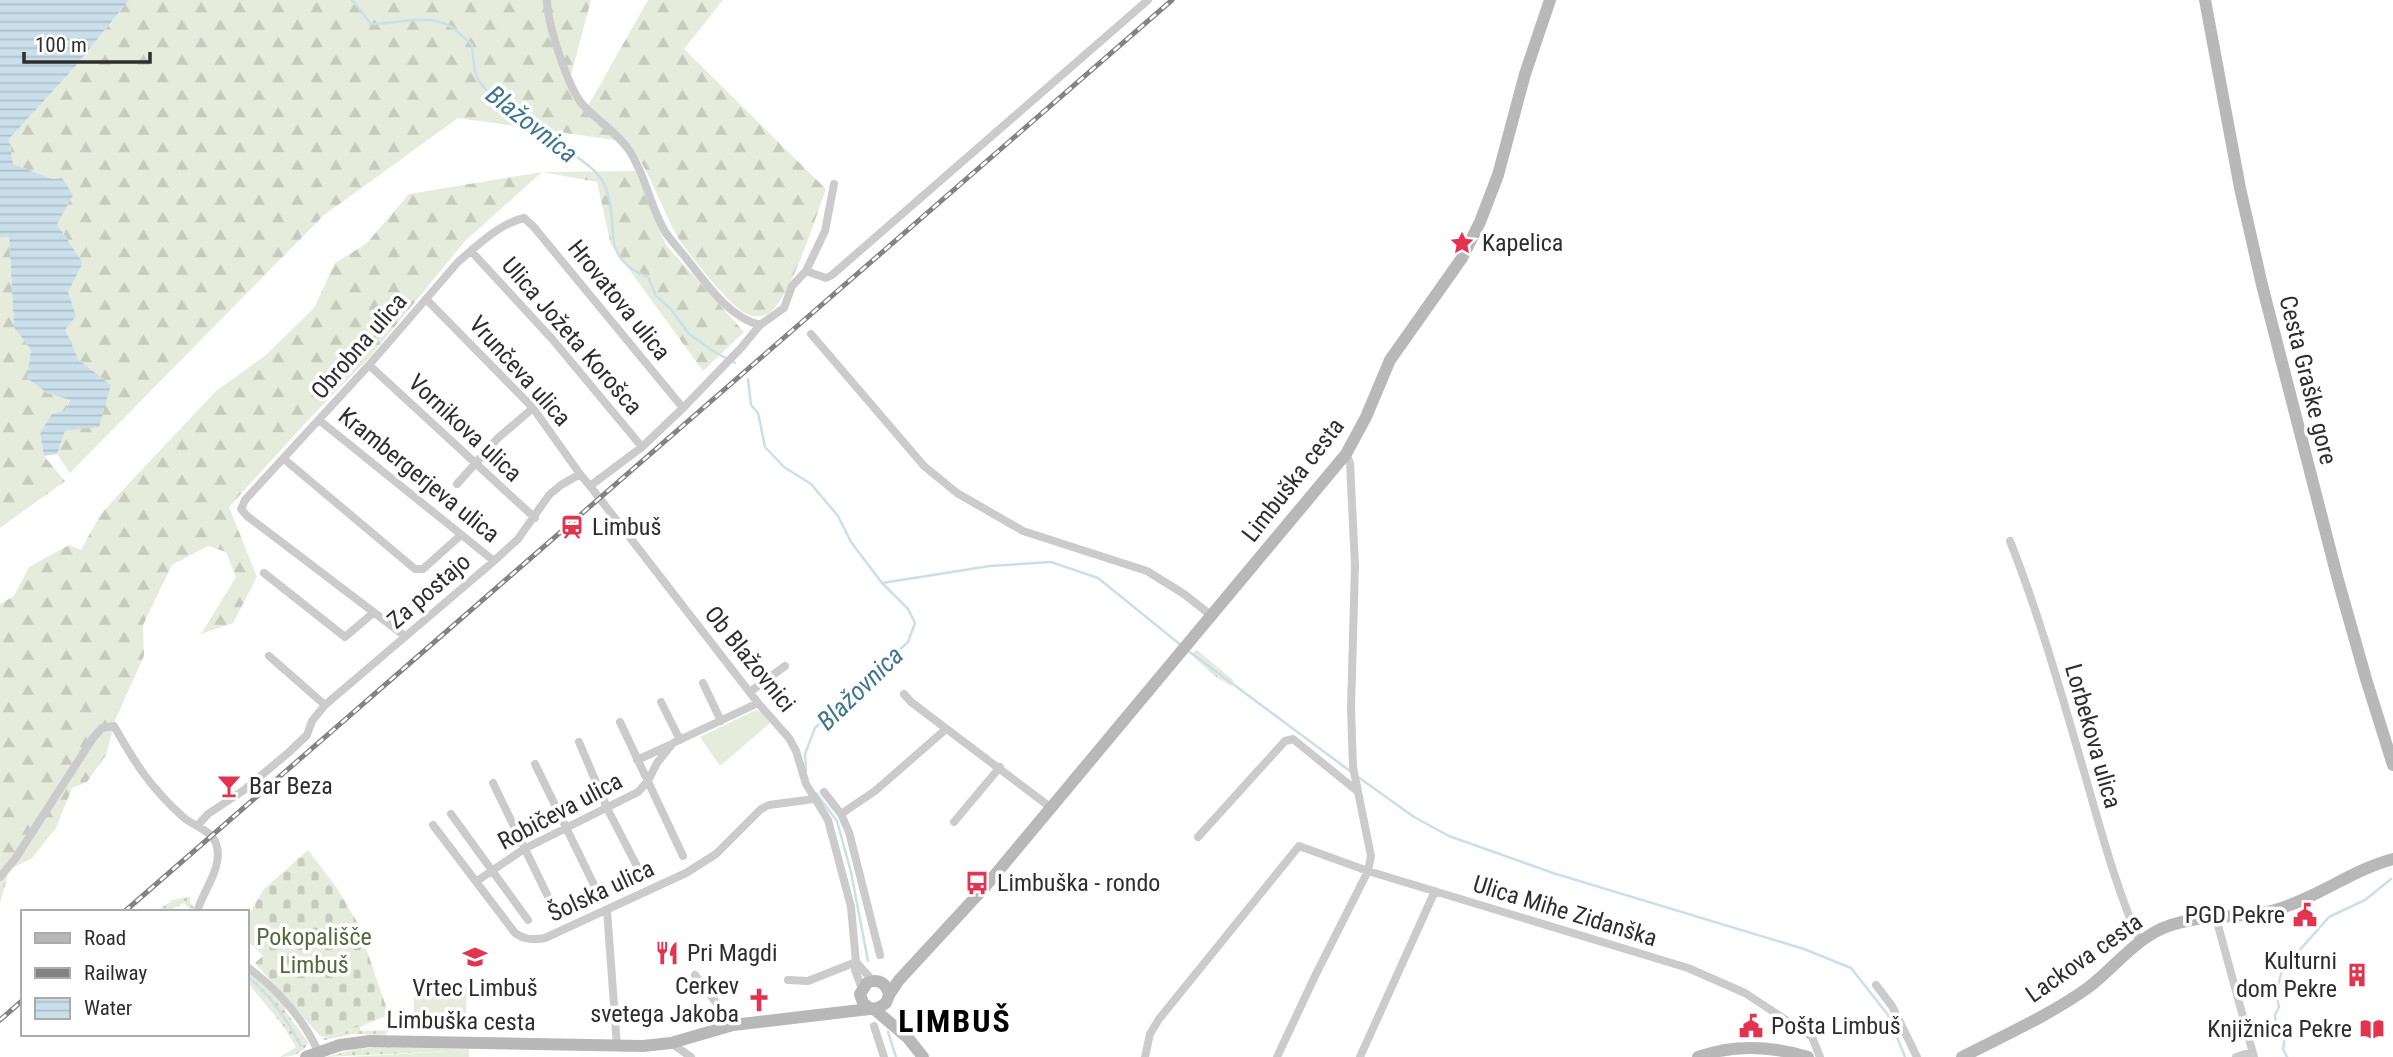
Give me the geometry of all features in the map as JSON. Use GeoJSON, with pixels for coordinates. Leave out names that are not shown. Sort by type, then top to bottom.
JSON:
{"type":"FeatureCollection","features":[{"type":"Feature","properties":{"kind":"main road","name":"Limbuška cesta"},"geometry":{"type":"LineString","coordinates":[[932,945],[984,888],[1346,454],[1366,417],[1390,360],[1462,258],[1480,222],[1499,175],[1525,74],[1550,0]]}},
{"type":"Feature","properties":{"kind":"main road","name":"Cesta Graške gore"},"geometry":{"type":"LineString","coordinates":[[2205,0],[2257,264],[2338,580],[2393,765]]}},
{"type":"Feature","properties":{"kind":"main road","name":"Lackova cesta"},"geometry":{"type":"LineString","coordinates":[[1962,1057],[2076,996],[2140,942],[2158,931],[2187,921],[2275,910],[2349,878],[2360,870],[2393,859]]}},
{"type":"Feature","properties":{"kind":"main road"},"geometry":{"type":"LineString","coordinates":[[2349,878],[2382,868],[2393,868]]}},
{"type":"Feature","properties":{"kind":"main road"},"geometry":{"type":"LineString","coordinates":[[812,1016],[848,1004],[869,986],[932,945]]}},
{"type":"Feature","properties":{"kind":"main road"},"geometry":{"type":"LineString","coordinates":[[812,1016],[883,1006],[932,945]]}},
{"type":"Feature","properties":{"kind":"main road"},"geometry":{"type":"LineString","coordinates":[[869,986],[887,987],[908,1038]]}},
{"type":"Feature","properties":{"kind":"main road"},"geometry":{"type":"LineString","coordinates":[[869,986],[863,1003],[908,1038],[923,1057]]}},
{"type":"Feature","properties":{"kind":"main road","name":"Limbuška cesta"},"geometry":{"type":"LineString","coordinates":[[312,1054],[340,1045],[370,1041],[643,1046],[671,1043],[733,1025],[812,1016]]}},
{"type":"Feature","properties":{"kind":"main road"},"geometry":{"type":"LineString","coordinates":[[1698,1057],[1742,1048],[1782,1050],[1808,1057]]}},
{"type":"Feature","properties":{"kind":"street"},"geometry":{"type":"LineString","coordinates":[[806,271],[826,278],[838,271],[1148,0]]}},
{"type":"Feature","properties":{"kind":"street"},"geometry":{"type":"LineString","coordinates":[[546,1],[574,93],[628,149],[645,180],[666,232],[720,299],[739,316],[760,325]]}},
{"type":"Feature","properties":{"kind":"street"},"geometry":{"type":"LineString","coordinates":[[580,474],[590,486],[642,447],[683,408],[760,325],[784,308],[792,286],[806,271],[825,231],[834,184]]}},
{"type":"Feature","properties":{"kind":"street","name":"Obrobna ulica"},"geometry":{"type":"LineString","coordinates":[[373,613],[241,509],[245,500],[369,365],[458,262],[513,221],[524,218]]}},
{"type":"Feature","properties":{"kind":"street","name":"Hrovatova ulica"},"geometry":{"type":"LineString","coordinates":[[524,218],[683,408]]}},
{"type":"Feature","properties":{"kind":"street","name":"Ulica Jožeta Korošca"},"geometry":{"type":"LineString","coordinates":[[471,251],[553,340],[642,447]]}},
{"type":"Feature","properties":{"kind":"street","name":"Vrunčeva ulica"},"geometry":{"type":"LineString","coordinates":[[426,299],[533,408],[580,474]]}},
{"type":"Feature","properties":{"kind":"street"},"geometry":{"type":"LineString","coordinates":[[811,334],[923,466],[957,493],[1023,531],[1147,571],[1184,594],[1212,616]]}},
{"type":"Feature","properties":{"kind":"street","name":"Vornikova ulica"},"geometry":{"type":"LineString","coordinates":[[369,365],[535,518]]}},
{"type":"Feature","properties":{"kind":"street"},"geometry":{"type":"LineString","coordinates":[[457,484],[498,438],[533,408]]}},
{"type":"Feature","properties":{"kind":"street","name":"Krambergerjeva ulica"},"geometry":{"type":"LineString","coordinates":[[319,420],[494,561]]}},
{"type":"Feature","properties":{"kind":"street"},"geometry":{"type":"LineString","coordinates":[[1277,1057],[1368,872],[1371,856],[1353,771],[1351,708],[1354,565],[1350,463],[1346,454]]}},
{"type":"Feature","properties":{"kind":"street"},"geometry":{"type":"LineString","coordinates":[[284,459],[415,569],[424,569],[461,535]]}},
{"type":"Feature","properties":{"kind":"street","name":"Za postajo"},"geometry":{"type":"LineString","coordinates":[[198,825],[288,753],[307,734],[312,721],[325,705],[494,561],[518,539],[549,495],[580,474]]}},
{"type":"Feature","properties":{"kind":"street","name":"Ob Blažovnici"},"geometry":{"type":"LineString","coordinates":[[590,486],[758,704],[789,738],[814,799],[828,820],[851,874],[880,955]]}},
{"type":"Feature","properties":{"kind":"street","name":"Lorbekova ulica"},"geometry":{"type":"LineString","coordinates":[[2010,541],[2030,592],[2107,853],[2140,942]]}},
{"type":"Feature","properties":{"kind":"street"},"geometry":{"type":"LineString","coordinates":[[264,573],[345,637],[373,613],[405,636]]}},
{"type":"Feature","properties":{"kind":"street"},"geometry":{"type":"LineString","coordinates":[[269,656],[325,705]]}},
{"type":"Feature","properties":{"kind":"street"},"geometry":{"type":"LineString","coordinates":[[750,692],[785,666]]}},
{"type":"Feature","properties":{"kind":"street"},"geometry":{"type":"LineString","coordinates":[[703,684],[721,721]]}},
{"type":"Feature","properties":{"kind":"street"},"geometry":{"type":"LineString","coordinates":[[904,694],[1050,807]]}},
{"type":"Feature","properties":{"kind":"street"},"geometry":{"type":"LineString","coordinates":[[637,760],[677,742],[661,702]]}},
{"type":"Feature","properties":{"kind":"street","name":"Robičeva ulica"},"geometry":{"type":"LineString","coordinates":[[477,881],[524,849],[638,792],[648,781],[657,762],[677,742],[758,704]]}},
{"type":"Feature","properties":{"kind":"street"},"geometry":{"type":"LineString","coordinates":[[620,722],[683,856]]}},
{"type":"Feature","properties":{"kind":"street"},"geometry":{"type":"LineString","coordinates":[[0,877],[15,859],[93,738],[103,728],[114,726],[140,772],[154,789],[185,820],[198,825],[217,845],[218,857],[214,872],[202,893],[199,910]]}},
{"type":"Feature","properties":{"kind":"street"},"geometry":{"type":"LineString","coordinates":[[841,814],[875,792],[946,729]]}},
{"type":"Feature","properties":{"kind":"street"},"geometry":{"type":"LineString","coordinates":[[1198,836],[1289,739],[1293,739],[1356,791]]}},
{"type":"Feature","properties":{"kind":"street"},"geometry":{"type":"LineString","coordinates":[[579,741],[607,808],[641,874]]}},
{"type":"Feature","properties":{"kind":"street"},"geometry":{"type":"LineString","coordinates":[[535,764],[597,891]]}},
{"type":"Feature","properties":{"kind":"street"},"geometry":{"type":"LineString","coordinates":[[954,822],[1000,767]]}},
{"type":"Feature","properties":{"kind":"street"},"geometry":{"type":"LineString","coordinates":[[494,783],[555,911]]}},
{"type":"Feature","properties":{"kind":"street","name":"Ob Blažovnici"},"geometry":{"type":"LineString","coordinates":[[824,792],[841,814],[849,832],[850,907],[855,970],[869,986]]}},
{"type":"Feature","properties":{"kind":"street","name":"Šolska ulica"},"geometry":{"type":"LineString","coordinates":[[433,825],[515,933],[522,938],[545,938],[686,873],[716,854],[761,809],[769,805],[814,799]]}},
{"type":"Feature","properties":{"kind":"street"},"geometry":{"type":"LineString","coordinates":[[451,814],[528,920]]}},
{"type":"Feature","properties":{"kind":"street","name":"Ulica Mihe Zidanška"},"geometry":{"type":"LineString","coordinates":[[1145,1057],[1150,1034],[1159,1018],[1299,846],[1368,872],[1688,968],[1745,993],[1812,1037],[1820,1057]]}},
{"type":"Feature","properties":{"kind":"street"},"geometry":{"type":"LineString","coordinates":[[1360,1057],[1436,891]]}},
{"type":"Feature","properties":{"kind":"street"},"geometry":{"type":"LineString","coordinates":[[607,910],[617,1046]]}},
{"type":"Feature","properties":{"kind":"street"},"geometry":{"type":"LineString","coordinates":[[2216,918],[2253,1054],[2236,1057]]}},
{"type":"Feature","properties":{"kind":"street"},"geometry":{"type":"LineString","coordinates":[[788,980],[808,981],[856,962],[869,986]]}},
{"type":"Feature","properties":{"kind":"street"},"geometry":{"type":"LineString","coordinates":[[248,968],[289,1005],[309,1033],[312,1054]]}},
{"type":"Feature","properties":{"kind":"street"},"geometry":{"type":"LineString","coordinates":[[695,975],[733,1025]]}},
{"type":"Feature","properties":{"kind":"street"},"geometry":{"type":"LineString","coordinates":[[1876,985],[1892,1006],[1917,1057]]}},
{"type":"Feature","properties":{"kind":"street"},"geometry":{"type":"LineString","coordinates":[[874,1026],[884,1057]]}},
{"type":"Feature","properties":{"kind":"street"},"geometry":{"type":"LineString","coordinates":[[671,1043],[691,1057]]}},
{"type":"Feature","properties":{"kind":"green space"},"geometry":{"type":"Polygon","coordinates":[[[129,0],[591,0],[570,79],[584,111],[605,127],[615,140],[458,118],[323,216],[70,473],[57,454],[65,431],[111,385],[79,360],[64,330],[68,292],[83,263],[57,224],[53,179],[13,164],[9,139],[74,68],[129,0]]]}},
{"type":"Feature","properties":{"kind":"green space"},"geometry":{"type":"Polygon","coordinates":[[[648,0],[723,0],[684,49],[826,189],[785,293],[776,306],[764,316],[753,316],[742,311],[706,274],[677,236],[633,150],[588,106],[648,0]]]}},
{"type":"Feature","properties":{"kind":"green space"},"geometry":{"type":"Polygon","coordinates":[[[635,171],[666,245],[744,332],[703,371],[611,245],[597,182],[542,172],[635,171]]]}},
{"type":"Feature","properties":{"kind":"green space"},"geometry":{"type":"Polygon","coordinates":[[[542,172],[465,241],[369,358],[229,507],[257,577],[233,623],[201,634],[236,577],[226,552],[208,546],[172,565],[143,625],[144,656],[116,718],[106,755],[87,782],[72,788],[56,828],[32,858],[9,870],[0,904],[0,604],[14,596],[29,567],[69,545],[81,550],[100,515],[132,480],[216,391],[266,355],[314,308],[335,263],[366,244],[409,194],[542,172]]]}},
{"type":"Feature","properties":{"kind":"green space"},"geometry":{"type":"Polygon","coordinates":[[[9,237],[14,326],[31,350],[28,378],[47,393],[70,399],[65,411],[40,435],[44,456],[65,481],[0,528],[0,238],[9,237]]]}},
{"type":"Feature","properties":{"kind":"green space"},"geometry":{"type":"Polygon","coordinates":[[[1196,649],[1232,679],[1234,682],[1231,686],[1213,675],[1192,655],[1196,649]]]}},
{"type":"Feature","properties":{"kind":"green space"},"geometry":{"type":"Polygon","coordinates":[[[756,710],[763,713],[770,723],[720,766],[700,737],[756,710]]]}},
{"type":"Feature","properties":{"kind":"green space","name":"Pokopališče Limbuš"},"geometry":{"type":"Polygon","coordinates":[[[308,850],[337,888],[357,922],[389,1015],[328,1038],[320,1036],[255,963],[263,956],[248,941],[248,916],[263,890],[308,850]]]}},
{"type":"Feature","properties":{"kind":"green space"},"geometry":{"type":"Polygon","coordinates":[[[190,897],[196,910],[190,910],[184,903],[171,910],[158,910],[173,900],[190,897]]]}},
{"type":"Feature","properties":{"kind":"green space"},"geometry":{"type":"Polygon","coordinates":[[[248,971],[284,1005],[286,1012],[308,1042],[301,1052],[280,1057],[296,1047],[284,1027],[248,983],[248,971]]]}},
{"type":"Feature","properties":{"kind":"green space"},"geometry":{"type":"Polygon","coordinates":[[[414,978],[435,979],[436,985],[467,986],[466,1014],[414,1013],[414,978]]]}},
{"type":"Feature","properties":{"kind":"green space"},"geometry":{"type":"Polygon","coordinates":[[[389,1015],[360,1027],[361,1031],[389,1030],[385,1035],[353,1034],[325,1040],[321,1038],[328,1038],[389,1015]]]}},
{"type":"Feature","properties":{"kind":"green space"},"geometry":{"type":"Polygon","coordinates":[[[383,1047],[469,1050],[326,1057],[356,1049],[383,1047]]]}},
{"type":"Feature","properties":{"kind":"green space"},"geometry":{"type":"Polygon","coordinates":[[[469,1050],[469,1057],[347,1057],[469,1050]]]}},
{"type":"Feature","properties":{"kind":"water"},"geometry":{"type":"Polygon","coordinates":[[[0,0],[129,0],[74,68],[9,139],[13,164],[53,179],[62,178],[73,195],[57,224],[83,263],[68,292],[76,316],[65,330],[79,360],[111,385],[99,427],[65,431],[57,454],[44,456],[40,434],[52,414],[65,411],[70,400],[47,393],[27,378],[31,350],[14,327],[9,237],[0,238],[0,0]]]}},
{"type":"Feature","properties":{"kind":"waterway","name":"Blažovnica"},"geometry":{"type":"LineString","coordinates":[[352,0],[371,24],[432,20],[453,28],[472,45],[476,73],[488,92],[540,124],[603,181],[610,202],[616,250],[622,260],[648,277],[656,296],[670,308],[689,334],[735,363]]}},
{"type":"Feature","properties":{"kind":"waterway","name":"Blažovnica"},"geometry":{"type":"LineString","coordinates":[[748,379],[751,405],[758,413],[765,447],[784,467],[811,484],[838,516],[851,542],[882,583],[908,609],[915,623],[908,642],[886,662],[881,675],[854,700],[834,709],[815,728],[805,754],[806,771]]}},
{"type":"Feature","properties":{"kind":"waterway"},"geometry":{"type":"LineString","coordinates":[[882,583],[990,566],[1051,562],[1098,578],[1182,646]]}},
{"type":"Feature","properties":{"kind":"waterway"},"geometry":{"type":"LineString","coordinates":[[1187,650],[1350,771]]}},
{"type":"Feature","properties":{"kind":"waterway"},"geometry":{"type":"LineString","coordinates":[[1358,777],[1414,817],[1449,836],[1553,873],[1804,949],[1851,968],[1888,1015],[1905,1057]]}},
{"type":"Feature","properties":{"kind":"waterway","name":"Blažovnica"},"geometry":{"type":"LineString","coordinates":[[816,793],[837,821],[851,872],[868,961]]}},
{"type":"Feature","properties":{"kind":"waterway"},"geometry":{"type":"LineString","coordinates":[[2287,1057],[2283,1049],[2285,1036],[2276,1028],[2275,1015],[2279,1007],[2276,993],[2282,970],[2329,917],[2365,900],[2391,879]]}},
{"type":"Feature","properties":{"kind":"waterway"},"geometry":{"type":"LineString","coordinates":[[248,977],[277,1008],[301,1046]]}},
{"type":"Feature","properties":{"kind":"waterway","name":"Blažovnica"},"geometry":{"type":"LineString","coordinates":[[888,1032],[896,1057]]}},
{"type":"Feature","properties":{"kind":"railway"},"geometry":{"type":"LineString","coordinates":[[126,910],[1172,0]]}},
{"type":"Feature","properties":{"kind":"railway"},"geometry":{"type":"LineString","coordinates":[[0,1020],[21,1002]]}},
{"type":"Feature","properties":{"kind":"place","name":"Kapelica"},"geometry":{"type":"Point","coordinates":[1462,243]}},
{"type":"Feature","properties":{"kind":"place","name":"Limbuš"},"geometry":{"type":"Point","coordinates":[572,527]}},
{"type":"Feature","properties":{"kind":"place","name":"Bar Beza"},"geometry":{"type":"Point","coordinates":[229,786]}},
{"type":"Feature","properties":{"kind":"place","name":"Limbuška - rondo"},"geometry":{"type":"Point","coordinates":[977,883]}},
{"type":"Feature","properties":{"kind":"place","name":"PGD Pekre"},"geometry":{"type":"Point","coordinates":[2305,915]}},
{"type":"Feature","properties":{"kind":"place","name":"Pri Magdi"},"geometry":{"type":"Point","coordinates":[667,953]}},
{"type":"Feature","properties":{"kind":"place","name":"Vrtec Limbuš"},"geometry":{"type":"Point","coordinates":[475,957]}},
{"type":"Feature","properties":{"kind":"place","name":"Kulturni dom Pekre"},"geometry":{"type":"Point","coordinates":[2357,975]}},
{"type":"Feature","properties":{"kind":"place","name":"Cerkev svetega Jakoba"},"geometry":{"type":"Point","coordinates":[759,1000]}},
{"type":"Feature","properties":{"kind":"place","name":"Pošta Limbuš"},"geometry":{"type":"Point","coordinates":[1751,1026]}},
{"type":"Feature","properties":{"kind":"place","name":"Knjižnica Pekre"},"geometry":{"type":"Point","coordinates":[2372,1029]}},
{"type":"Feature","properties":{"kind":"district","name":"LIMBUŠ"},"geometry":{"type":"Point","coordinates":[955,1021]}}]}
